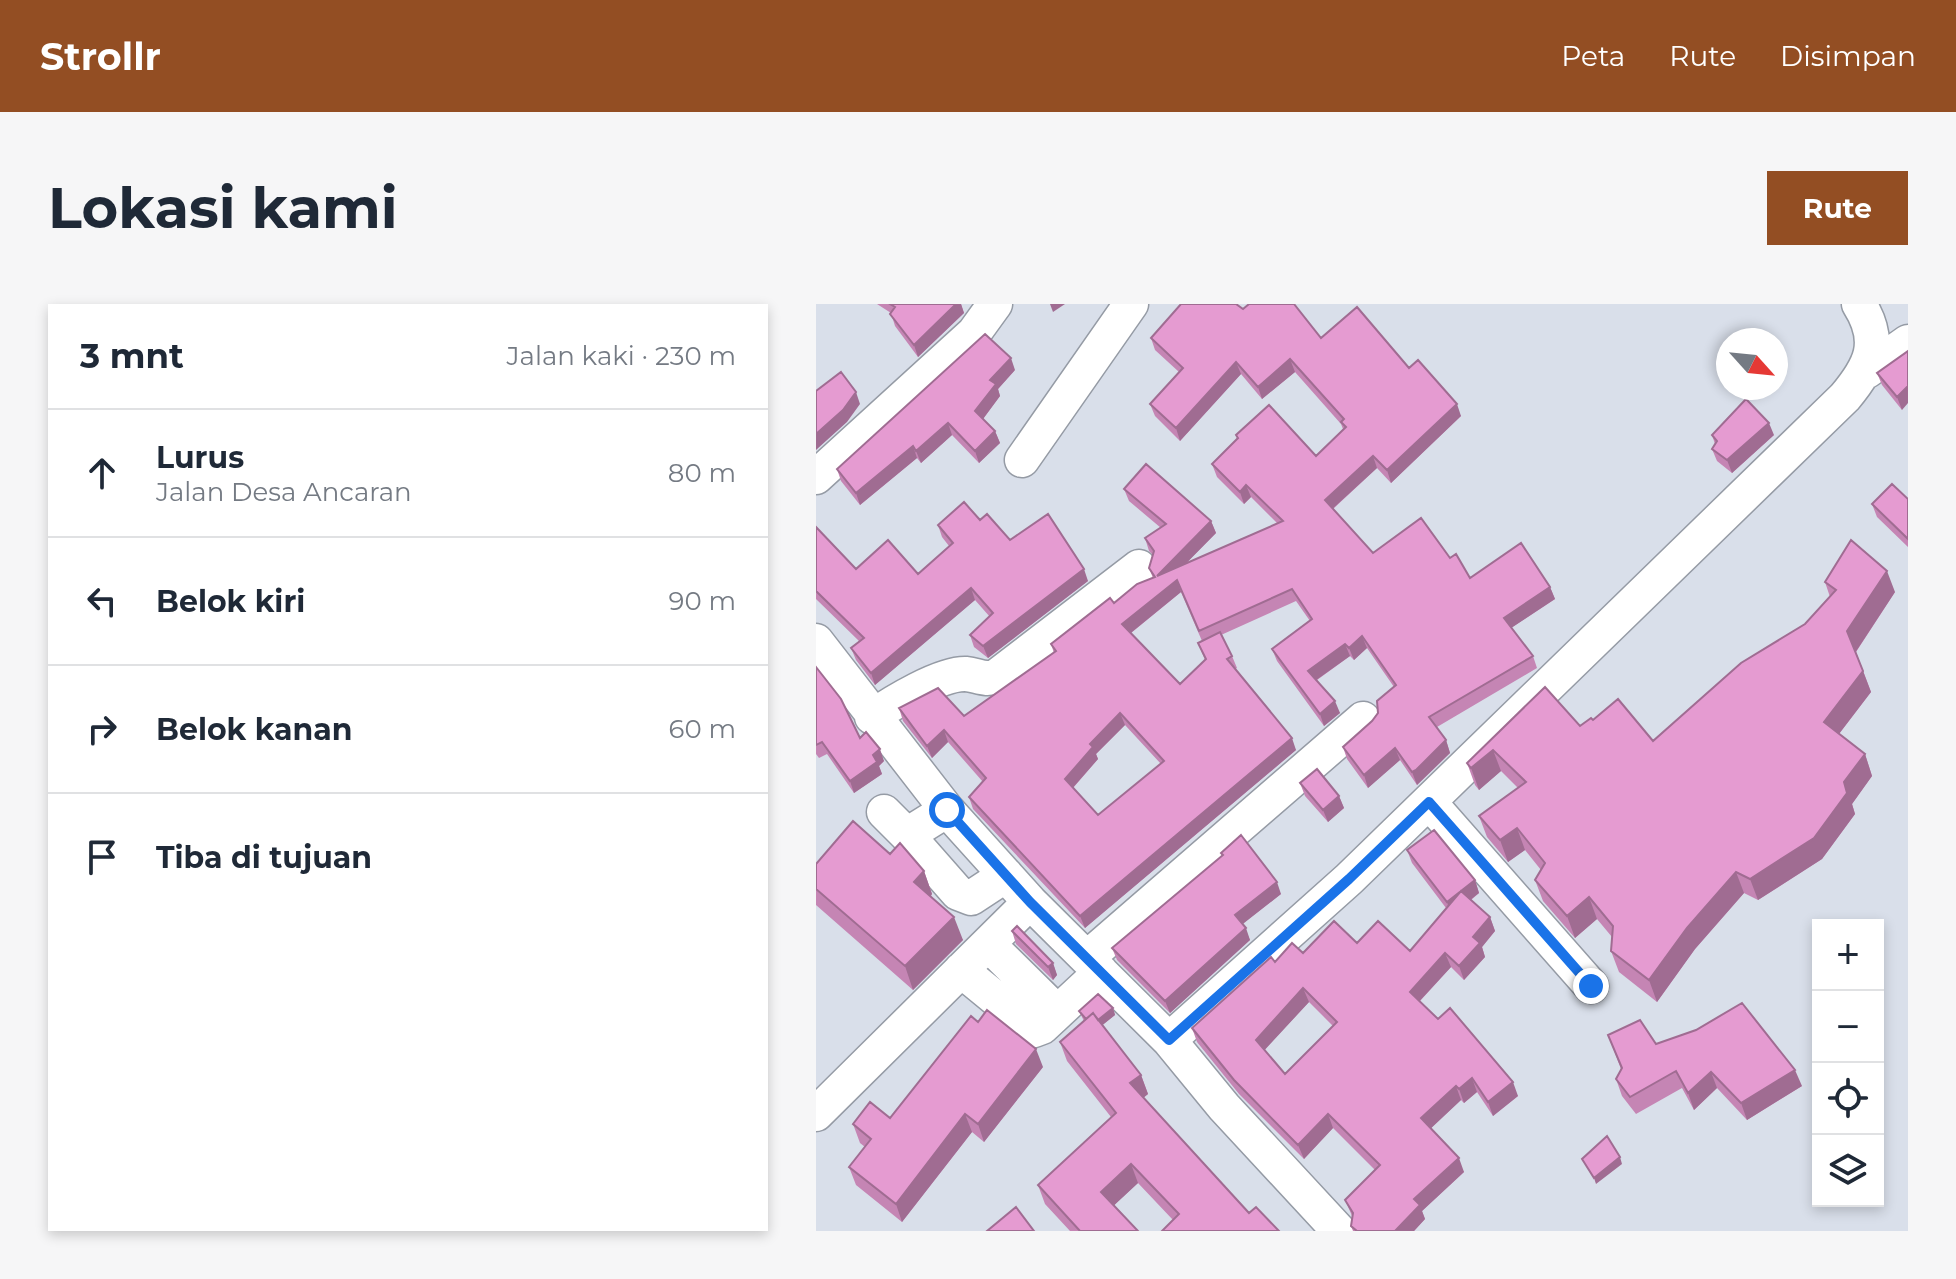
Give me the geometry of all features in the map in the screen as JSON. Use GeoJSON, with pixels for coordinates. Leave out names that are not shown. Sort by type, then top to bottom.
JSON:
{"type":"FeatureCollection","features":[{"type":"Feature","properties":{"kind":"street"},"geometry":{"type":"LineString","coordinates":[[816,477],[981,326],[995,304]]}},
{"type":"Feature","properties":{"kind":"street"},"geometry":{"type":"LineString","coordinates":[[1022,460],[1131,304]]}},
{"type":"Feature","properties":{"kind":"street"},"geometry":{"type":"LineString","coordinates":[[1859,304],[1873,342],[1867,371]]}},
{"type":"Feature","properties":{"kind":"street"},"geometry":{"type":"LineString","coordinates":[[1169,1040],[1349,879],[1845,397],[1867,371],[1908,342]]}},
{"type":"Feature","properties":{"kind":"street"},"geometry":{"type":"LineString","coordinates":[[872,717],[906,693],[963,674],[981,679],[997,676],[1139,567]]}},
{"type":"Feature","properties":{"kind":"street"},"geometry":{"type":"LineString","coordinates":[[816,641],[947,810],[1030,902],[1169,1040],[1224,1107],[1339,1231]]}},
{"type":"Feature","properties":{"kind":"street"},"geometry":{"type":"LineString","coordinates":[[961,970],[1034,1030],[1057,1012],[1094,965],[1363,719]]}},
{"type":"Feature","properties":{"kind":"street"},"geometry":{"type":"LineString","coordinates":[[1429,802],[1591,986]]}},
{"type":"Feature","properties":{"kind":"street"},"geometry":{"type":"LineString","coordinates":[[947,810],[896,824],[965,897],[971,898],[1006,875]]}},
{"type":"Feature","properties":{"kind":"street"},"geometry":{"type":"LineString","coordinates":[[816,1114],[1030,902]]}},
{"type":"Feature","properties":{"kind":"street"},"geometry":{"type":"LineString","coordinates":[[988,944],[1057,1012]]}},
{"type":"Feature","properties":{"kind":"building"},"geometry":{"type":"Polygon","coordinates":[[[890,304],[956,304],[914,345],[890,314],[895,307],[890,304]]]}},
{"type":"Feature","properties":{"kind":"building"},"geometry":{"type":"Polygon","coordinates":[[[1181,304],[1236,304],[1243,309],[1249,304],[1294,304],[1321,338],[1357,307],[1409,368],[1418,360],[1457,404],[1387,470],[1373,456],[1325,500],[1373,553],[1421,518],[1450,558],[1456,554],[1470,578],[1521,543],[1550,587],[1504,618],[1533,656],[1429,717],[1446,740],[1416,770],[1412,772],[1395,748],[1364,775],[1343,747],[1372,721],[1378,713],[1377,701],[1396,685],[1362,636],[1349,648],[1345,644],[1308,671],[1335,701],[1320,714],[1272,649],[1312,619],[1292,589],[1199,631],[1177,580],[1122,624],[1180,684],[1206,659],[1198,643],[1220,632],[1232,656],[1227,659],[1292,738],[1080,916],[969,797],[986,778],[944,730],[927,746],[899,708],[938,688],[964,716],[1056,651],[1051,644],[1110,598],[1114,603],[1137,584],[1155,577],[1149,568],[1154,551],[1145,538],[1166,524],[1124,489],[1146,464],[1211,521],[1157,576],[1283,521],[1246,485],[1240,492],[1212,464],[1238,438],[1236,435],[1269,405],[1316,456],[1346,427],[1341,422],[1344,419],[1290,359],[1258,387],[1236,362],[1176,428],[1150,404],[1183,368],[1151,338],[1181,304]],[[1120,713],[1090,744],[1093,747],[1065,779],[1098,815],[1164,761],[1120,713]]]}},
{"type":"Feature","properties":{"kind":"building"},"geometry":{"type":"Polygon","coordinates":[[[985,334],[1011,358],[990,380],[996,384],[975,411],[995,431],[975,451],[948,423],[916,451],[913,446],[856,493],[837,469],[985,334]]]}},
{"type":"Feature","properties":{"kind":"building"},"geometry":{"type":"Polygon","coordinates":[[[1908,351],[1908,386],[1897,397],[1877,373],[1908,351]]]}},
{"type":"Feature","properties":{"kind":"building"},"geometry":{"type":"Polygon","coordinates":[[[841,372],[856,392],[843,410],[816,434],[816,391],[841,372]]]}},
{"type":"Feature","properties":{"kind":"building"},"geometry":{"type":"Polygon","coordinates":[[[1745,400],[1769,423],[1727,460],[1712,449],[1717,441],[1712,435],[1745,400]]]}},
{"type":"Feature","properties":{"kind":"building"},"geometry":{"type":"Polygon","coordinates":[[[1892,484],[1908,499],[1908,539],[1872,504],[1892,484]]]}},
{"type":"Feature","properties":{"kind":"building"},"geometry":{"type":"Polygon","coordinates":[[[964,502],[980,520],[987,514],[1010,540],[1048,514],[1084,569],[983,646],[970,635],[993,613],[971,588],[871,673],[851,648],[864,638],[816,591],[816,527],[856,569],[888,540],[918,574],[953,543],[938,525],[964,502]]]}},
{"type":"Feature","properties":{"kind":"building"},"geometry":{"type":"Polygon","coordinates":[[[1851,540],[1887,571],[1847,631],[1863,671],[1824,722],[1865,754],[1844,782],[1847,793],[1814,838],[1750,879],[1736,872],[1687,928],[1649,980],[1611,951],[1613,926],[1589,897],[1567,916],[1535,880],[1545,863],[1517,828],[1500,840],[1479,816],[1526,782],[1493,750],[1471,768],[1467,763],[1545,687],[1580,726],[1591,718],[1593,720],[1618,699],[1653,741],[1741,663],[1805,624],[1836,590],[1825,582],[1851,540]]]}},
{"type":"Feature","properties":{"kind":"building"},"geometry":{"type":"Polygon","coordinates":[[[816,667],[841,699],[860,738],[866,732],[880,749],[873,755],[877,762],[850,781],[822,742],[816,745],[816,667]]]}},
{"type":"Feature","properties":{"kind":"building"},"geometry":{"type":"Polygon","coordinates":[[[1317,769],[1339,796],[1323,810],[1300,783],[1317,769]]]}},
{"type":"Feature","properties":{"kind":"building"},"geometry":{"type":"Polygon","coordinates":[[[853,821],[890,854],[900,843],[924,871],[914,882],[954,917],[905,966],[816,889],[816,864],[853,821]]]}},
{"type":"Feature","properties":{"kind":"building"},"geometry":{"type":"Polygon","coordinates":[[[1434,830],[1475,880],[1447,902],[1407,850],[1434,830]]]}},
{"type":"Feature","properties":{"kind":"building"},"geometry":{"type":"Polygon","coordinates":[[[1241,835],[1277,882],[1235,915],[1246,928],[1165,1001],[1112,948],[1223,855],[1221,853],[1241,835]]]}},
{"type":"Feature","properties":{"kind":"building"},"geometry":{"type":"Polygon","coordinates":[[[1461,891],[1490,917],[1473,937],[1480,943],[1459,966],[1445,953],[1410,992],[1438,1019],[1450,1008],[1513,1082],[1488,1102],[1472,1078],[1459,1089],[1456,1086],[1421,1118],[1459,1158],[1414,1199],[1420,1205],[1395,1231],[1357,1231],[1351,1226],[1353,1213],[1345,1200],[1380,1165],[1328,1114],[1298,1145],[1234,1080],[1192,1028],[1271,957],[1275,962],[1292,943],[1303,953],[1334,921],[1357,943],[1378,921],[1410,951],[1461,891]],[[1303,988],[1256,1040],[1285,1074],[1337,1022],[1303,988]]]}},
{"type":"Feature","properties":{"kind":"building"},"geometry":{"type":"Polygon","coordinates":[[[1017,926],[1053,963],[1048,967],[1012,931],[1017,926]]]}},
{"type":"Feature","properties":{"kind":"building"},"geometry":{"type":"Polygon","coordinates":[[[1098,994],[1113,1008],[1098,1020],[1093,1013],[1086,1019],[1079,1011],[1098,994]]]}},
{"type":"Feature","properties":{"kind":"building"},"geometry":{"type":"Polygon","coordinates":[[[1742,1003],[1795,1070],[1741,1103],[1711,1072],[1688,1093],[1676,1071],[1630,1097],[1616,1079],[1622,1068],[1608,1035],[1640,1020],[1656,1044],[1696,1030],[1742,1003]]]}},
{"type":"Feature","properties":{"kind":"building"},"geometry":{"type":"Polygon","coordinates":[[[987,1010],[1036,1049],[978,1124],[965,1114],[896,1204],[849,1167],[871,1139],[853,1124],[870,1102],[890,1118],[971,1016],[978,1022],[987,1010]]]}},
{"type":"Feature","properties":{"kind":"building"},"geometry":{"type":"Polygon","coordinates":[[[1093,1013],[1141,1075],[1130,1083],[1249,1213],[1256,1207],[1279,1231],[1162,1231],[1179,1214],[1131,1164],[1101,1192],[1138,1231],[1080,1231],[1038,1185],[1116,1113],[1060,1042],[1093,1013]]]}},
{"type":"Feature","properties":{"kind":"building"},"geometry":{"type":"Polygon","coordinates":[[[1607,1136],[1620,1157],[1594,1178],[1582,1159],[1607,1136]]]}},
{"type":"Feature","properties":{"kind":"building"},"geometry":{"type":"Polygon","coordinates":[[[1016,1207],[1034,1231],[987,1231],[1016,1207]]]}},
{"type":"Feature","properties":{"kind":"route"},"geometry":{"type":"LineString","coordinates":[[947,810],[1030,902],[1169,1040],[1349,879],[1429,802],[1591,986]]}}]}
